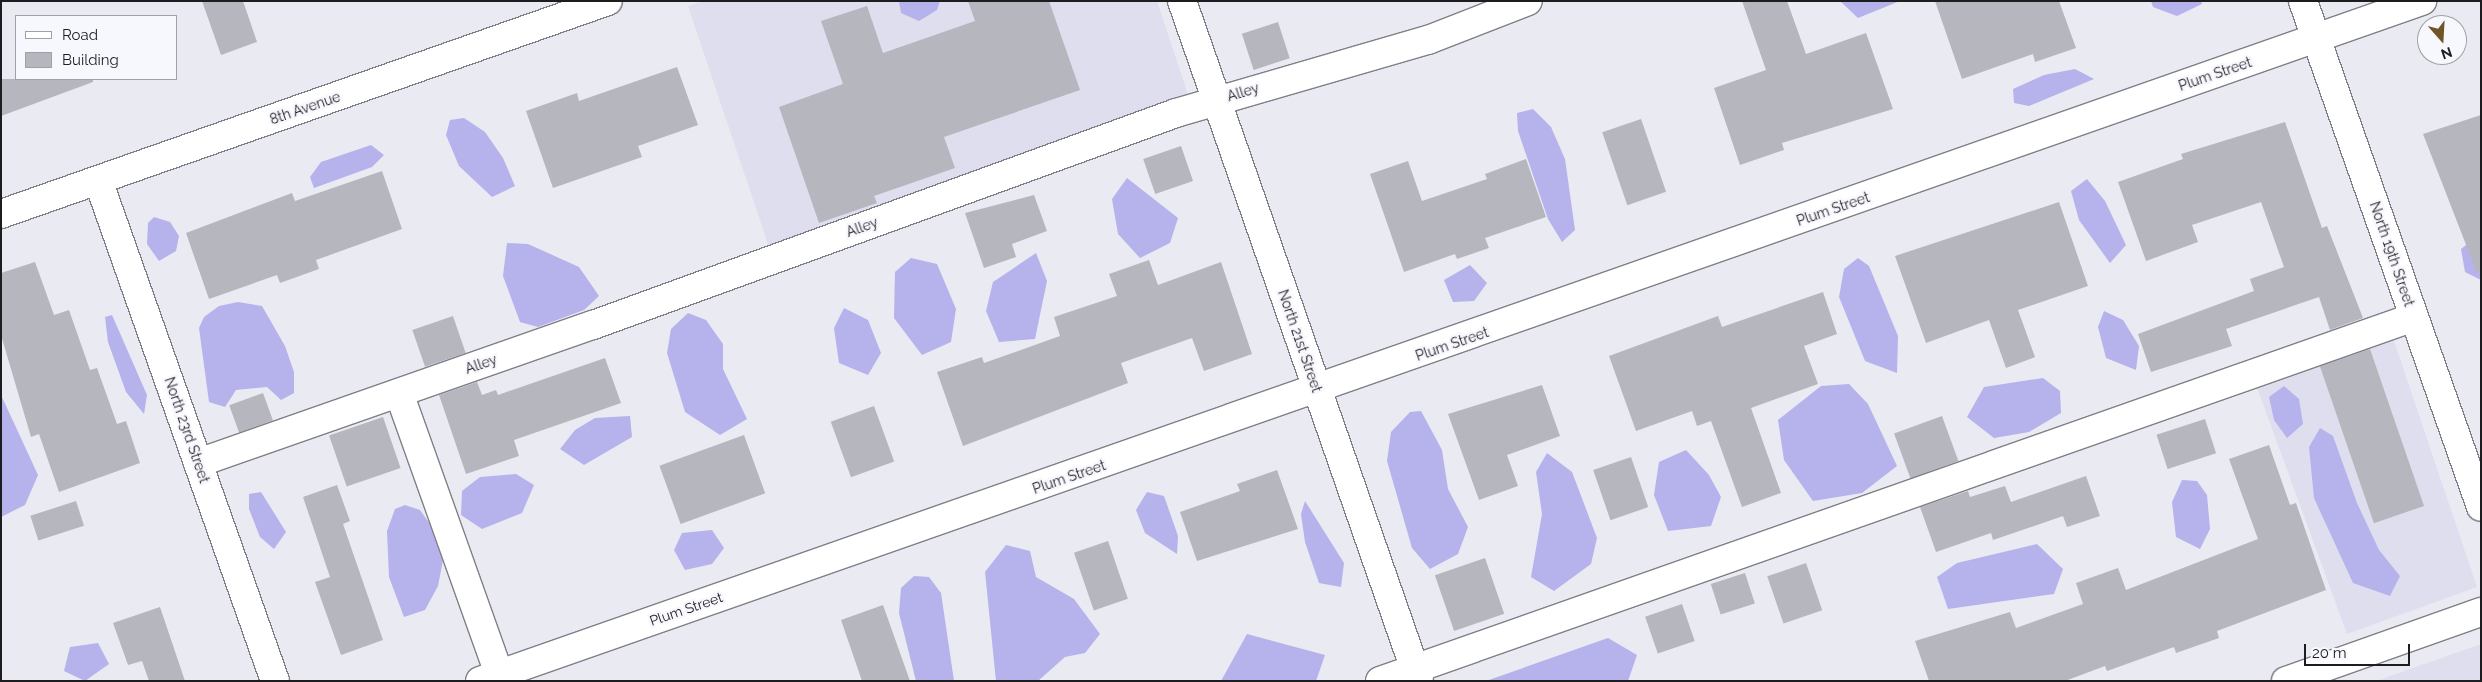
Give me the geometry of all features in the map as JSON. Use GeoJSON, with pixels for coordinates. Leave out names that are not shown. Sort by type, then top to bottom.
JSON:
{"type":"FeatureCollection","features":[{"type":"Feature","properties":{"kind":"street","name":"8th Avenue"},"geometry":{"type":"LineString","coordinates":[[1,214],[608,1]]}},
{"type":"Feature","properties":{"kind":"street","name":"North 21st Street"},"geometry":{"type":"LineString","coordinates":[[1182,1],[1416,674]]}},
{"type":"Feature","properties":{"kind":"street","name":"Alley"},"geometry":{"type":"LineString","coordinates":[[198,462],[399,393],[1216,101],[1428,40],[1528,1]]}},
{"type":"Feature","properties":{"kind":"street","name":"North 19th Street"},"geometry":{"type":"LineString","coordinates":[[2303,1],[2481,507]]}},
{"type":"Feature","properties":{"kind":"street","name":"Plum Street"},"geometry":{"type":"LineString","coordinates":[[489,677],[1317,391],[2422,1]]}},
{"type":"Feature","properties":{"kind":"street","name":"North 23rd Street"},"geometry":{"type":"LineString","coordinates":[[98,180],[274,681]]}},
{"type":"Feature","properties":{"kind":"street"},"geometry":{"type":"LineString","coordinates":[[1380,681],[1416,674],[2414,317]]}},
{"type":"Feature","properties":{"kind":"street"},"geometry":{"type":"LineString","coordinates":[[399,393],[489,677]]}},
{"type":"Feature","properties":{"kind":"street"},"geometry":{"type":"LineString","coordinates":[[2286,681],[2481,612]]}},
{"type":"Feature","properties":{"kind":"shaded area"},"geometry":{"type":"Polygon","coordinates":[[[703,1],[1157,1],[1189,98],[771,253],[688,6],[703,1]]]}},
{"type":"Feature","properties":{"kind":"shaded area"},"geometry":{"type":"Polygon","coordinates":[[[899,1],[940,1],[937,10],[919,21],[901,13],[899,1]]]}},
{"type":"Feature","properties":{"kind":"shaded area"},"geometry":{"type":"Polygon","coordinates":[[[1840,1],[1900,1],[1858,18],[1840,1]]]}},
{"type":"Feature","properties":{"kind":"shaded area"},"geometry":{"type":"Polygon","coordinates":[[[2151,1],[2201,1],[2202,4],[2177,16],[2153,7],[2151,1]]]}},
{"type":"Feature","properties":{"kind":"shaded area"},"geometry":{"type":"Polygon","coordinates":[[[2075,69],[2094,79],[2029,106],[2014,103],[2013,89],[2044,75],[2075,69]]]}},
{"type":"Feature","properties":{"kind":"shaded area"},"geometry":{"type":"Polygon","coordinates":[[[1533,109],[1551,127],[1565,159],[1575,230],[1562,242],[1548,219],[1518,131],[1517,113],[1533,109]]]}},
{"type":"Feature","properties":{"kind":"shaded area"},"geometry":{"type":"Polygon","coordinates":[[[464,118],[485,132],[503,158],[515,186],[492,197],[459,166],[446,135],[450,120],[464,118]]]}},
{"type":"Feature","properties":{"kind":"shaded area"},"geometry":{"type":"Polygon","coordinates":[[[371,145],[384,155],[372,167],[314,188],[310,177],[321,162],[371,145]]]}},
{"type":"Feature","properties":{"kind":"shaded area"},"geometry":{"type":"Polygon","coordinates":[[[1127,178],[1178,218],[1170,243],[1140,258],[1118,234],[1112,199],[1127,178]]]}},
{"type":"Feature","properties":{"kind":"shaded area"},"geometry":{"type":"Polygon","coordinates":[[[2087,179],[2105,201],[2126,245],[2110,263],[2079,220],[2071,191],[2087,179]]]}},
{"type":"Feature","properties":{"kind":"shaded area"},"geometry":{"type":"Polygon","coordinates":[[[154,217],[170,222],[179,236],[176,251],[159,261],[147,244],[148,223],[154,217]]]}},
{"type":"Feature","properties":{"kind":"shaded area"},"geometry":{"type":"Polygon","coordinates":[[[2481,233],[2481,280],[2465,272],[2461,249],[2481,233]]]}},
{"type":"Feature","properties":{"kind":"shaded area"},"geometry":{"type":"Polygon","coordinates":[[[507,243],[528,244],[579,267],[599,296],[584,310],[538,327],[520,322],[503,276],[507,243]]]}},
{"type":"Feature","properties":{"kind":"shaded area"},"geometry":{"type":"Polygon","coordinates":[[[1036,253],[1047,281],[1035,339],[999,342],[986,311],[993,282],[1036,253]]]}},
{"type":"Feature","properties":{"kind":"shaded area"},"geometry":{"type":"Polygon","coordinates":[[[911,258],[937,264],[956,309],[951,342],[922,355],[894,318],[895,272],[911,258]]]}},
{"type":"Feature","properties":{"kind":"shaded area"},"geometry":{"type":"Polygon","coordinates":[[[1858,258],[1869,266],[1898,336],[1897,373],[1865,361],[1839,297],[1844,269],[1858,258]]]}},
{"type":"Feature","properties":{"kind":"shaded area"},"geometry":{"type":"Polygon","coordinates":[[[1470,265],[1487,283],[1474,301],[1453,302],[1444,280],[1470,265]]]}},
{"type":"Feature","properties":{"kind":"shaded area"},"geometry":{"type":"Polygon","coordinates":[[[238,302],[262,306],[285,346],[294,372],[294,393],[281,400],[267,387],[236,390],[225,407],[209,402],[199,328],[204,317],[219,306],[238,302]]]}},
{"type":"Feature","properties":{"kind":"shaded area"},"geometry":{"type":"Polygon","coordinates":[[[844,308],[868,320],[881,353],[868,375],[839,363],[834,328],[844,308]]]}},
{"type":"Feature","properties":{"kind":"shaded area"},"geometry":{"type":"Polygon","coordinates":[[[2104,311],[2123,320],[2139,346],[2136,370],[2106,358],[2098,327],[2104,311]]]}},
{"type":"Feature","properties":{"kind":"shaded area"},"geometry":{"type":"Polygon","coordinates":[[[688,313],[706,320],[723,344],[723,369],[747,419],[720,435],[685,412],[667,353],[671,329],[688,313]]]}},
{"type":"Feature","properties":{"kind":"shaded area"},"geometry":{"type":"Polygon","coordinates":[[[112,315],[147,395],[144,414],[126,392],[108,342],[105,317],[112,315]]]}},
{"type":"Feature","properties":{"kind":"shaded area"},"geometry":{"type":"Polygon","coordinates":[[[2389,338],[2394,341],[2477,587],[2347,634],[2255,382],[2389,338]]]}},
{"type":"Feature","properties":{"kind":"shaded area"},"geometry":{"type":"Polygon","coordinates":[[[2043,378],[2060,391],[2061,413],[2029,432],[1994,438],[1967,417],[1984,387],[2043,378]]]}},
{"type":"Feature","properties":{"kind":"shaded area"},"geometry":{"type":"Polygon","coordinates":[[[1849,384],[1868,404],[1897,466],[1862,493],[1813,501],[1784,460],[1778,420],[1821,386],[1849,384]]]}},
{"type":"Feature","properties":{"kind":"shaded area"},"geometry":{"type":"Polygon","coordinates":[[[2284,386],[2299,399],[2303,424],[2287,438],[2274,420],[2269,397],[2284,386]]]}},
{"type":"Feature","properties":{"kind":"shaded area"},"geometry":{"type":"Polygon","coordinates":[[[1,395],[38,475],[25,505],[1,517],[1,395]]]}},
{"type":"Feature","properties":{"kind":"shaded area"},"geometry":{"type":"Polygon","coordinates":[[[1421,411],[1442,450],[1448,489],[1468,527],[1458,554],[1430,569],[1412,548],[1387,461],[1391,432],[1410,412],[1421,411]]]}},
{"type":"Feature","properties":{"kind":"shaded area"},"geometry":{"type":"Polygon","coordinates":[[[630,416],[632,437],[584,465],[560,449],[575,430],[595,418],[630,416]]]}},
{"type":"Feature","properties":{"kind":"shaded area"},"geometry":{"type":"Polygon","coordinates":[[[2320,428],[2333,436],[2357,503],[2379,550],[2400,576],[2390,596],[2353,583],[2314,498],[2309,447],[2320,428]]]}},
{"type":"Feature","properties":{"kind":"shaded area"},"geometry":{"type":"Polygon","coordinates":[[[1686,450],[1709,475],[1721,497],[1711,526],[1668,531],[1654,495],[1659,462],[1686,450]]]}},
{"type":"Feature","properties":{"kind":"shaded area"},"geometry":{"type":"Polygon","coordinates":[[[1547,453],[1572,472],[1597,538],[1591,564],[1554,591],[1531,577],[1542,514],[1536,472],[1547,453]]]}},
{"type":"Feature","properties":{"kind":"shaded area"},"geometry":{"type":"Polygon","coordinates":[[[516,474],[534,485],[522,513],[482,529],[461,515],[462,491],[480,477],[516,474]]]}},
{"type":"Feature","properties":{"kind":"shaded area"},"geometry":{"type":"Polygon","coordinates":[[[2182,480],[2197,481],[2207,495],[2210,529],[2200,549],[2176,537],[2172,502],[2182,480]]]}},
{"type":"Feature","properties":{"kind":"shaded area"},"geometry":{"type":"Polygon","coordinates":[[[261,492],[286,532],[274,549],[260,537],[249,509],[249,494],[261,492]]]}},
{"type":"Feature","properties":{"kind":"shaded area"},"geometry":{"type":"Polygon","coordinates":[[[1147,492],[1164,496],[1178,536],[1177,554],[1145,533],[1136,510],[1147,492]]]}},
{"type":"Feature","properties":{"kind":"shaded area"},"geometry":{"type":"Polygon","coordinates":[[[1305,501],[1344,563],[1341,587],[1319,583],[1305,542],[1301,514],[1305,501]]]}},
{"type":"Feature","properties":{"kind":"shaded area"},"geometry":{"type":"Polygon","coordinates":[[[405,505],[420,510],[435,531],[443,560],[438,586],[425,610],[404,617],[389,577],[387,531],[395,509],[405,505]]]}},
{"type":"Feature","properties":{"kind":"shaded area"},"geometry":{"type":"Polygon","coordinates":[[[712,530],[724,548],[712,564],[685,570],[674,550],[682,533],[712,530]]]}},
{"type":"Feature","properties":{"kind":"shaded area"},"geometry":{"type":"Polygon","coordinates":[[[2037,544],[2063,569],[2054,594],[1948,609],[1937,577],[1957,563],[2037,544]]]}},
{"type":"Feature","properties":{"kind":"shaded area"},"geometry":{"type":"Polygon","coordinates":[[[1006,545],[1030,551],[1036,577],[1074,599],[1100,634],[1085,653],[1065,657],[1038,681],[996,681],[985,572],[1006,545]]]}},
{"type":"Feature","properties":{"kind":"shaded area"},"geometry":{"type":"Polygon","coordinates":[[[914,576],[929,577],[941,593],[954,681],[916,681],[899,613],[901,588],[914,576]]]}},
{"type":"Feature","properties":{"kind":"shaded area"},"geometry":{"type":"Polygon","coordinates":[[[1247,634],[1325,655],[1316,681],[1221,681],[1247,634]]]}},
{"type":"Feature","properties":{"kind":"shaded area"},"geometry":{"type":"Polygon","coordinates":[[[1608,638],[1637,655],[1628,681],[1486,681],[1608,638]]]}},
{"type":"Feature","properties":{"kind":"shaded area"},"geometry":{"type":"Polygon","coordinates":[[[98,643],[109,664],[85,681],[64,671],[70,647],[98,643]]]}},
{"type":"Feature","properties":{"kind":"shaded area"},"geometry":{"type":"Polygon","coordinates":[[[2481,644],[2481,681],[2376,681],[2481,644]]]}},
{"type":"Feature","properties":{"kind":"building"},"geometry":{"type":"Polygon","coordinates":[[[202,1],[243,1],[257,42],[221,55],[202,1]]]}},
{"type":"Feature","properties":{"kind":"building"},"geometry":{"type":"Polygon","coordinates":[[[968,1],[1049,1],[1080,90],[944,137],[955,168],[874,196],[877,203],[819,223],[779,107],[843,84],[821,21],[867,6],[883,53],[975,21],[968,1]]]}},
{"type":"Feature","properties":{"kind":"building"},"geometry":{"type":"Polygon","coordinates":[[[1742,1],[1787,1],[1806,54],[1866,33],[1893,109],[1782,143],[1784,150],[1740,165],[1714,88],[1766,70],[1742,1]]]}},
{"type":"Feature","properties":{"kind":"building"},"geometry":{"type":"Polygon","coordinates":[[[1935,1],[2059,1],[2076,48],[2035,62],[2033,54],[1962,79],[1935,1]]]}},
{"type":"Feature","properties":{"kind":"building"},"geometry":{"type":"Polygon","coordinates":[[[1278,22],[1290,58],[1254,70],[1242,34],[1278,22]]]}},
{"type":"Feature","properties":{"kind":"building"},"geometry":{"type":"Polygon","coordinates":[[[677,67],[698,125],[638,146],[642,157],[553,188],[526,111],[577,93],[579,101],[677,67]]]}},
{"type":"Feature","properties":{"kind":"building"},"geometry":{"type":"Polygon","coordinates":[[[1,79],[93,80],[93,82],[1,116],[1,79]]]}},
{"type":"Feature","properties":{"kind":"building"},"geometry":{"type":"Polygon","coordinates":[[[2481,115],[2481,272],[2477,273],[2423,134],[2481,115]]]}},
{"type":"Feature","properties":{"kind":"building"},"geometry":{"type":"Polygon","coordinates":[[[1641,119],[1666,192],[1627,205],[1602,132],[1641,119]]]}},
{"type":"Feature","properties":{"kind":"building"},"geometry":{"type":"Polygon","coordinates":[[[2285,122],[2322,228],[2327,226],[2363,318],[2330,330],[2319,297],[2226,329],[2232,346],[2151,372],[2138,334],[2254,291],[2250,279],[2284,267],[2261,202],[2192,225],[2198,242],[2146,261],[2118,182],[2183,159],[2181,154],[2285,122]]]}},
{"type":"Feature","properties":{"kind":"building"},"geometry":{"type":"Polygon","coordinates":[[[1181,146],[1193,181],[1155,194],[1143,159],[1181,146]]]}},
{"type":"Feature","properties":{"kind":"building"},"geometry":{"type":"Polygon","coordinates":[[[1526,159],[1546,217],[1485,238],[1489,248],[1457,259],[1455,254],[1404,272],[1370,174],[1408,161],[1422,201],[1487,179],[1485,174],[1526,159]]]}},
{"type":"Feature","properties":{"kind":"building"},"geometry":{"type":"Polygon","coordinates":[[[382,171],[402,229],[316,260],[319,269],[280,283],[277,275],[209,299],[186,233],[292,193],[295,201],[382,171]]]}},
{"type":"Feature","properties":{"kind":"building"},"geometry":{"type":"Polygon","coordinates":[[[1034,195],[1047,231],[1012,244],[1016,257],[984,268],[965,213],[1034,195]]]}},
{"type":"Feature","properties":{"kind":"building"},"geometry":{"type":"Polygon","coordinates":[[[2059,202],[2088,286],[2018,310],[2035,357],[2006,368],[1989,320],[1926,343],[1895,256],[2059,202]]]}},
{"type":"Feature","properties":{"kind":"building"},"geometry":{"type":"Polygon","coordinates":[[[1149,260],[1158,285],[1221,262],[1252,354],[1204,371],[1192,338],[1121,363],[1128,383],[963,446],[937,372],[982,357],[984,363],[1060,336],[1054,317],[1117,296],[1109,274],[1149,260]]]}},
{"type":"Feature","properties":{"kind":"building"},"geometry":{"type":"Polygon","coordinates":[[[35,262],[54,315],[69,310],[90,370],[97,368],[117,424],[126,421],[140,463],[59,492],[39,434],[31,437],[1,335],[1,273],[35,262]]]}},
{"type":"Feature","properties":{"kind":"building"},"geometry":{"type":"Polygon","coordinates":[[[1823,292],[1837,334],[1804,346],[1818,384],[1751,408],[1781,493],[1742,507],[1711,421],[1697,426],[1692,411],[1636,431],[1609,356],[1718,316],[1722,327],[1823,292]]]}},
{"type":"Feature","properties":{"kind":"building"},"geometry":{"type":"Polygon","coordinates":[[[453,316],[466,353],[425,367],[412,330],[453,316]]]}},
{"type":"Feature","properties":{"kind":"building"},"geometry":{"type":"Polygon","coordinates":[[[2370,349],[2424,506],[2374,523],[2320,366],[2370,349]]]}},
{"type":"Feature","properties":{"kind":"building"},"geometry":{"type":"Polygon","coordinates":[[[605,358],[621,403],[514,440],[519,456],[466,474],[439,395],[477,382],[482,395],[496,390],[498,395],[605,358]]]}},
{"type":"Feature","properties":{"kind":"building"},"geometry":{"type":"Polygon","coordinates":[[[1542,385],[1560,436],[1507,455],[1518,486],[1479,500],[1448,414],[1542,385]]]}},
{"type":"Feature","properties":{"kind":"building"},"geometry":{"type":"Polygon","coordinates":[[[263,393],[273,420],[239,433],[229,405],[263,393]]]}},
{"type":"Feature","properties":{"kind":"building"},"geometry":{"type":"Polygon","coordinates":[[[874,406],[894,461],[851,477],[831,422],[874,406]]]}},
{"type":"Feature","properties":{"kind":"building"},"geometry":{"type":"Polygon","coordinates":[[[1942,416],[1958,461],[1910,479],[1894,433],[1942,416]]]}},
{"type":"Feature","properties":{"kind":"building"},"geometry":{"type":"Polygon","coordinates":[[[383,417],[401,468],[347,487],[329,436],[383,417]]]}},
{"type":"Feature","properties":{"kind":"building"},"geometry":{"type":"Polygon","coordinates":[[[2205,419],[2216,453],[2168,469],[2156,435],[2205,419]]]}},
{"type":"Feature","properties":{"kind":"building"},"geometry":{"type":"Polygon","coordinates":[[[744,435],[765,493],[681,524],[659,466],[744,435]]]}},
{"type":"Feature","properties":{"kind":"building"},"geometry":{"type":"Polygon","coordinates":[[[2269,445],[2290,505],[2296,503],[2326,590],[2217,631],[2219,638],[2176,653],[2174,647],[2107,671],[2105,666],[2065,681],[1929,681],[1915,641],[2010,612],[2016,628],[2083,604],[2076,583],[2118,568],[2126,590],[2258,539],[2229,459],[2269,445]]]}},
{"type":"Feature","properties":{"kind":"building"},"geometry":{"type":"Polygon","coordinates":[[[1631,457],[1648,507],[1610,520],[1593,470],[1631,457]]]}},
{"type":"Feature","properties":{"kind":"building"},"geometry":{"type":"Polygon","coordinates":[[[1277,470],[1298,529],[1197,561],[1180,512],[1240,491],[1237,484],[1277,470]]]}},
{"type":"Feature","properties":{"kind":"building"},"geometry":{"type":"Polygon","coordinates":[[[2086,476],[2100,516],[2067,527],[2063,516],[1993,540],[1991,533],[1936,552],[1920,507],[1968,491],[1970,497],[2005,486],[2011,502],[2086,476]]]}},
{"type":"Feature","properties":{"kind":"building"},"geometry":{"type":"Polygon","coordinates":[[[337,485],[350,521],[343,524],[383,640],[341,655],[315,582],[330,577],[303,497],[337,485]]]}},
{"type":"Feature","properties":{"kind":"building"},"geometry":{"type":"Polygon","coordinates":[[[76,501],[84,526],[38,541],[30,516],[76,501]]]}},
{"type":"Feature","properties":{"kind":"building"},"geometry":{"type":"Polygon","coordinates":[[[1108,541],[1128,599],[1094,610],[1074,553],[1108,541]]]}},
{"type":"Feature","properties":{"kind":"building"},"geometry":{"type":"Polygon","coordinates":[[[1485,558],[1504,614],[1454,631],[1435,575],[1485,558]]]}},
{"type":"Feature","properties":{"kind":"building"},"geometry":{"type":"Polygon","coordinates":[[[1806,563],[1822,610],[1784,624],[1767,576],[1806,563]]]}},
{"type":"Feature","properties":{"kind":"building"},"geometry":{"type":"Polygon","coordinates":[[[1745,573],[1755,603],[1721,615],[1711,584],[1745,573]]]}},
{"type":"Feature","properties":{"kind":"building"},"geometry":{"type":"Polygon","coordinates":[[[1682,604],[1695,641],[1658,654],[1645,617],[1682,604]]]}},
{"type":"Feature","properties":{"kind":"building"},"geometry":{"type":"Polygon","coordinates":[[[883,605],[910,681],[862,681],[841,620],[883,605]]]}},
{"type":"Feature","properties":{"kind":"building"},"geometry":{"type":"Polygon","coordinates":[[[160,607],[185,681],[149,681],[142,661],[128,665],[113,623],[160,607]]]}}]}
